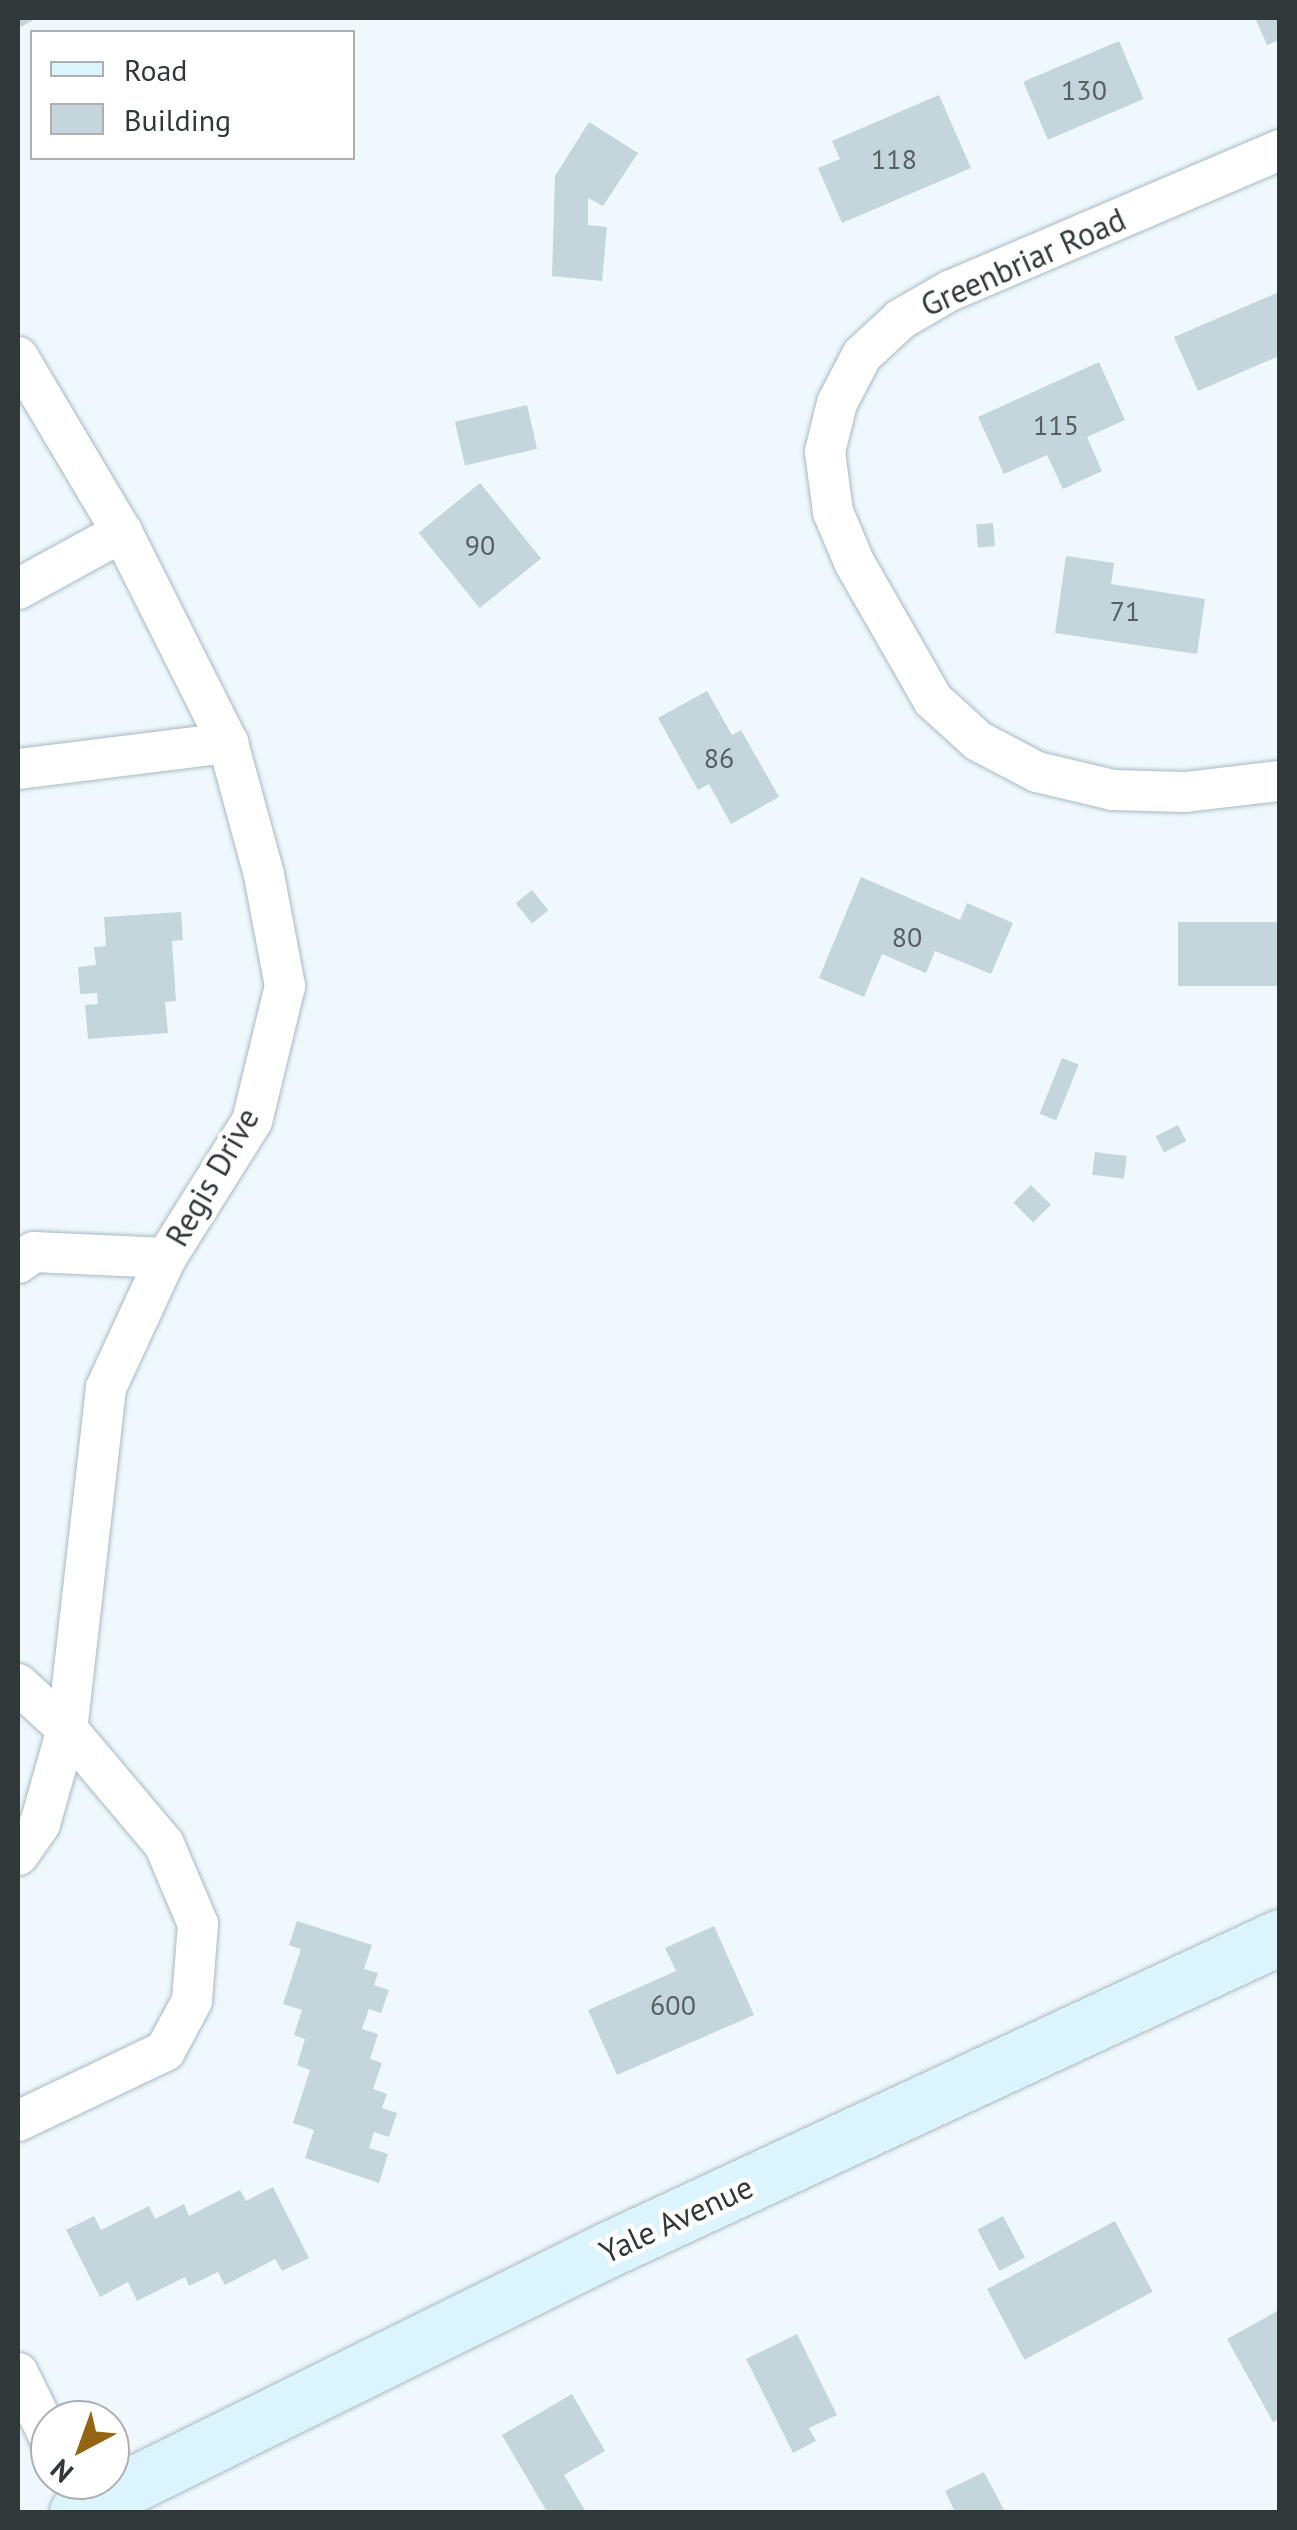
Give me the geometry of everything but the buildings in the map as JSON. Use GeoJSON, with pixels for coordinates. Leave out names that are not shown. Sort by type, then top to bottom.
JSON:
{"type":"FeatureCollection","features":[{"type":"Feature","properties":{"kind":"street","name":"Greenbriar Road"},"geometry":{"type":"LineString","coordinates":[[1280,150],[950,290],[901,319],[862,355],[836,402],[825,452],[833,512],[854,562],[933,700],[978,741],[1037,772],[1113,790],[1184,792],[1280,780]]}},
{"type":"Feature","properties":{"kind":"street","name":"Regis Drive"},"geometry":{"type":"LineString","coordinates":[[18,357],[122,532],[228,744],[264,875],[285,986],[252,1121],[166,1258],[106,1388],[67,1729],[40,1824],[18,1855]]}},
{"type":"Feature","properties":{"kind":"street"},"geometry":{"type":"LineString","coordinates":[[18,589],[122,532]]}},
{"type":"Feature","properties":{"kind":"street"},"geometry":{"type":"LineString","coordinates":[[18,769],[228,744]]}},
{"type":"Feature","properties":{"kind":"street"},"geometry":{"type":"LineString","coordinates":[[18,1263],[34,1252],[166,1258]]}},
{"type":"Feature","properties":{"kind":"street"},"geometry":{"type":"LineString","coordinates":[[18,1684],[67,1729],[164,1844],[198,1924],[192,2001],[165,2050],[18,2121]]}},
{"type":"Feature","properties":{"kind":"street","name":"Yale Avenue"},"geometry":{"type":"LineString","coordinates":[[130,2475],[1280,1937]]}},
{"type":"Feature","properties":{"kind":"street"},"geometry":{"type":"LineString","coordinates":[[18,2373],[31,2400]]}}]}
